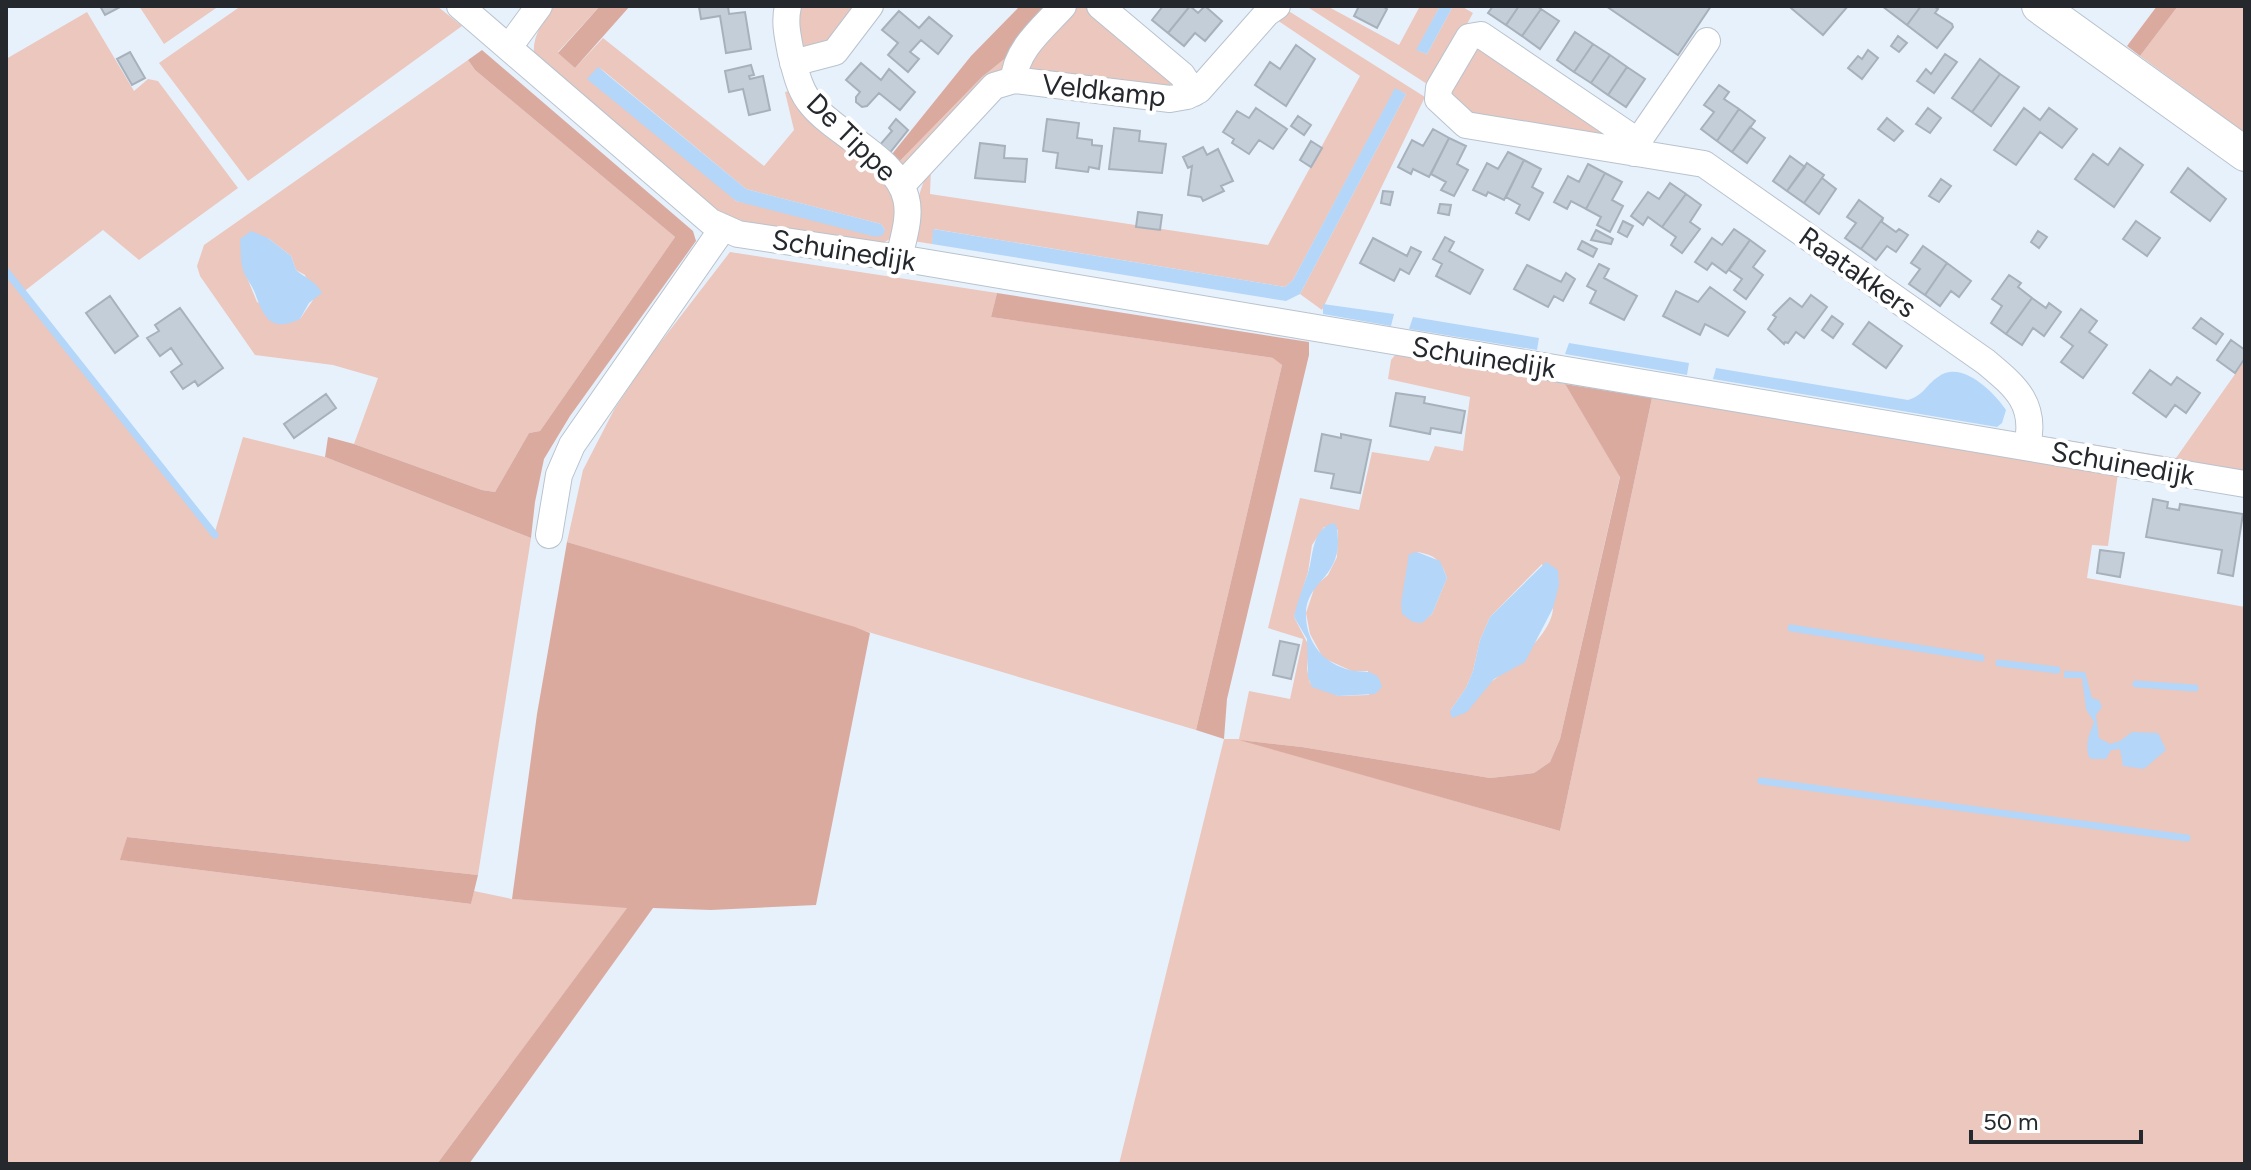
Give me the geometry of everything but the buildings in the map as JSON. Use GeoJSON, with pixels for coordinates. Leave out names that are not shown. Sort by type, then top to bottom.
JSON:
{"type":"FeatureCollection","features":[{"type":"Feature","properties":{"kind":"street","name":"Schuinedijk"},"geometry":{"type":"LineString","coordinates":[[460,6],[711,222],[738,234],[899,258],[2245,484]]}},
{"type":"Feature","properties":{"kind":"street"},"geometry":{"type":"LineString","coordinates":[[509,47],[539,6]]}},
{"type":"Feature","properties":{"kind":"street","name":"De Tippe"},"geometry":{"type":"LineString","coordinates":[[788,6],[786,34],[793,63],[800,86],[812,105],[889,170],[902,185],[907,217],[899,258]]}},
{"type":"Feature","properties":{"kind":"street","name":"De Tippe"},"geometry":{"type":"LineString","coordinates":[[793,63],[835,52],[870,6]]}},
{"type":"Feature","properties":{"kind":"street","name":"Veldkamp"},"geometry":{"type":"LineString","coordinates":[[1014,80],[1014,68],[1023,52],[1063,6]]}},
{"type":"Feature","properties":{"kind":"street","name":"Veldkamp"},"geometry":{"type":"LineString","coordinates":[[1100,6],[1182,75],[1194,93]]}},
{"type":"Feature","properties":{"kind":"street","name":"Veldkamp"},"geometry":{"type":"LineString","coordinates":[[902,185],[994,86],[1014,80],[1170,99],[1194,93],[1267,13],[1277,6]]}},
{"type":"Feature","properties":{"kind":"street"},"geometry":{"type":"LineString","coordinates":[[2039,6],[2245,154]]}},
{"type":"Feature","properties":{"kind":"street","name":"Raatakkers"},"geometry":{"type":"LineString","coordinates":[[1632,148],[1627,134],[1481,35],[1469,37],[1439,88],[1438,99],[1466,125],[1632,148],[1704,164],[2011,382],[2024,401],[2030,424],[2027,447]]}},
{"type":"Feature","properties":{"kind":"street"},"geometry":{"type":"LineString","coordinates":[[1632,148],[1707,41]]}},
{"type":"Feature","properties":{"kind":"street"},"geometry":{"type":"LineString","coordinates":[[549,535],[559,475],[572,445],[723,228]]}},
{"type":"Feature","properties":{"kind":"shaded area"},"geometry":{"type":"Polygon","coordinates":[[[139,6],[219,6],[164,44],[139,6]]]}},
{"type":"Feature","properties":{"kind":"shaded area"},"geometry":{"type":"Polygon","coordinates":[[[241,6],[437,6],[462,26],[248,181],[159,63],[241,6]]]}},
{"type":"Feature","properties":{"kind":"shaded area"},"geometry":{"type":"Polygon","coordinates":[[[554,6],[600,6],[558,52],[575,68],[603,38],[764,166],[794,130],[785,92],[794,90],[887,179],[898,202],[891,238],[875,249],[727,222],[535,62],[535,39],[554,6]],[[599,67],[736,201],[885,230],[881,224],[746,189],[599,67]]]}},
{"type":"Feature","properties":{"kind":"shaded area"},"geometry":{"type":"Polygon","coordinates":[[[600,6],[630,6],[575,68],[558,53],[600,6]]]}},
{"type":"Feature","properties":{"kind":"shaded area"},"geometry":{"type":"Polygon","coordinates":[[[797,6],[861,6],[830,44],[813,51],[801,46],[797,6]]]}},
{"type":"Feature","properties":{"kind":"shaded area"},"geometry":{"type":"Polygon","coordinates":[[[1020,6],[1056,6],[1017,49],[982,77],[896,165],[888,159],[971,56],[1020,6]]]}},
{"type":"Feature","properties":{"kind":"shaded area"},"geometry":{"type":"Polygon","coordinates":[[[1072,6],[1090,6],[1173,82],[1169,89],[1029,73],[1025,58],[1072,6]]]}},
{"type":"Feature","properties":{"kind":"shaded area"},"geometry":{"type":"Polygon","coordinates":[[[1306,6],[1327,6],[1399,45],[1420,6],[1440,6],[1417,50],[1427,54],[1453,6],[1461,6],[1473,13],[1436,81],[1427,84],[1306,6]]]}},
{"type":"Feature","properties":{"kind":"shaded area"},"geometry":{"type":"Polygon","coordinates":[[[2157,6],[2178,6],[2140,56],[2127,46],[2157,6]]]}},
{"type":"Feature","properties":{"kind":"shaded area"},"geometry":{"type":"Polygon","coordinates":[[[2178,6],[2245,6],[2245,133],[2140,56],[2178,6]]]}},
{"type":"Feature","properties":{"kind":"shaded area"},"geometry":{"type":"Polygon","coordinates":[[[1287,10],[1425,97],[1322,310],[1300,294],[1406,94],[1395,89],[1293,280],[1285,287],[934,229],[932,244],[913,241],[920,194],[931,168],[930,194],[1268,245],[1360,76],[1277,20],[1287,10]]]}},
{"type":"Feature","properties":{"kind":"shaded area"},"geometry":{"type":"Polygon","coordinates":[[[87,12],[134,91],[148,79],[158,81],[238,188],[139,260],[103,230],[22,293],[214,535],[243,437],[325,457],[531,538],[478,875],[127,837],[121,860],[471,904],[474,891],[512,899],[628,907],[437,1164],[6,1164],[6,59],[87,12]]]}},
{"type":"Feature","properties":{"kind":"shaded area"},"geometry":{"type":"Polygon","coordinates":[[[1475,47],[1488,49],[1613,137],[1458,112],[1448,86],[1475,47]]]}},
{"type":"Feature","properties":{"kind":"shaded area"},"geometry":{"type":"Polygon","coordinates":[[[1017,49],[1006,70],[905,166],[896,165],[982,77],[1017,49]]]}},
{"type":"Feature","properties":{"kind":"shaded area"},"geometry":{"type":"Polygon","coordinates":[[[482,50],[693,231],[696,241],[570,416],[544,459],[531,538],[325,457],[328,437],[495,492],[529,433],[540,431],[675,237],[475,70],[468,60],[482,50]]]}},
{"type":"Feature","properties":{"kind":"shaded area"},"geometry":{"type":"Polygon","coordinates":[[[468,60],[475,70],[675,237],[540,431],[529,433],[495,492],[354,444],[378,378],[333,365],[255,355],[200,276],[197,266],[204,245],[468,60]],[[268,238],[243,253],[243,268],[257,302],[300,319],[313,300],[305,275],[296,270],[291,256],[268,238]]]}},
{"type":"Feature","properties":{"kind":"shaded area"},"geometry":{"type":"Polygon","coordinates":[[[730,252],[997,293],[991,317],[1274,358],[1282,365],[1196,730],[567,542],[583,470],[615,408],[650,356],[730,252]]]}},
{"type":"Feature","properties":{"kind":"shaded area"},"geometry":{"type":"Polygon","coordinates":[[[997,293],[1309,342],[1309,355],[1227,699],[1224,739],[1196,730],[1282,365],[1273,358],[991,317],[997,293]]]}},
{"type":"Feature","properties":{"kind":"shaded area"},"geometry":{"type":"Polygon","coordinates":[[[1399,350],[1565,384],[1620,476],[1560,739],[1550,762],[1534,773],[1490,778],[1302,747],[1246,741],[1560,831],[1652,398],[2118,473],[2108,546],[2092,545],[2087,578],[2245,607],[2245,1164],[1119,1164],[1224,739],[1239,739],[1249,691],[1290,699],[1303,639],[1268,628],[1300,498],[1359,510],[1372,452],[1429,461],[1435,446],[1463,451],[1470,397],[1388,379],[1391,360],[1399,350]],[[1324,527],[1312,545],[1308,572],[1294,617],[1309,646],[1307,669],[1310,683],[1338,696],[1369,695],[1368,671],[1352,671],[1323,658],[1310,634],[1306,613],[1315,586],[1328,575],[1337,557],[1338,530],[1324,527]],[[1417,552],[1426,619],[1432,614],[1447,578],[1436,559],[1417,552]],[[1542,564],[1490,617],[1466,688],[1450,711],[1512,665],[1542,635],[1553,606],[1542,564]]]}},
{"type":"Feature","properties":{"kind":"shaded area"},"geometry":{"type":"Polygon","coordinates":[[[2245,360],[2245,479],[2043,444],[2042,436],[2176,458],[2245,360]]]}},
{"type":"Feature","properties":{"kind":"shaded area"},"geometry":{"type":"Polygon","coordinates":[[[1565,384],[1652,398],[1560,831],[1239,740],[1302,747],[1490,778],[1534,773],[1550,762],[1560,739],[1620,477],[1565,384]]]}},
{"type":"Feature","properties":{"kind":"shaded area"},"geometry":{"type":"Polygon","coordinates":[[[567,542],[870,633],[816,905],[711,910],[653,908],[469,1164],[437,1164],[627,908],[512,899],[537,714],[567,542]]]}},
{"type":"Feature","properties":{"kind":"shaded area"},"geometry":{"type":"Polygon","coordinates":[[[127,837],[478,875],[471,904],[120,860],[127,837]]]}},
{"type":"Feature","properties":{"kind":"water"},"geometry":{"type":"Polygon","coordinates":[[[1440,6],[1453,6],[1427,54],[1416,50],[1440,6]]]}},
{"type":"Feature","properties":{"kind":"water"},"geometry":{"type":"Polygon","coordinates":[[[598,67],[746,189],[881,224],[885,230],[883,235],[876,237],[736,201],[587,79],[598,67]]]}},
{"type":"Feature","properties":{"kind":"water"},"geometry":{"type":"Polygon","coordinates":[[[1395,88],[1406,94],[1300,294],[1286,301],[932,244],[933,229],[1285,287],[1293,280],[1395,88]]]}},
{"type":"Feature","properties":{"kind":"water"},"geometry":{"type":"Polygon","coordinates":[[[251,231],[268,238],[291,256],[296,270],[322,293],[309,303],[300,319],[275,324],[262,310],[241,263],[240,239],[251,231]]]}},
{"type":"Feature","properties":{"kind":"water"},"geometry":{"type":"Polygon","coordinates":[[[1323,304],[1394,314],[1391,326],[1323,314],[1323,304]]]}},
{"type":"Feature","properties":{"kind":"water"},"geometry":{"type":"Polygon","coordinates":[[[1413,317],[1539,338],[1537,350],[1409,329],[1413,317]]]}},
{"type":"Feature","properties":{"kind":"water"},"geometry":{"type":"Polygon","coordinates":[[[1569,343],[1689,363],[1687,375],[1565,354],[1569,343]]]}},
{"type":"Feature","properties":{"kind":"water"},"geometry":{"type":"Polygon","coordinates":[[[1716,368],[1908,400],[1938,377],[1957,372],[1976,380],[2006,410],[2002,423],[1997,427],[1713,379],[1716,368]]]}},
{"type":"Feature","properties":{"kind":"water"},"geometry":{"type":"Polygon","coordinates":[[[1334,523],[1338,531],[1337,553],[1328,573],[1310,596],[1307,627],[1314,644],[1325,658],[1341,667],[1372,673],[1379,678],[1382,687],[1375,694],[1338,696],[1312,687],[1308,677],[1307,639],[1294,617],[1317,536],[1334,523]]]}},
{"type":"Feature","properties":{"kind":"water"},"geometry":{"type":"Polygon","coordinates":[[[1417,552],[1440,561],[1447,578],[1432,614],[1422,623],[1413,622],[1402,614],[1401,603],[1409,554],[1417,552]]]}},
{"type":"Feature","properties":{"kind":"water"},"geometry":{"type":"Polygon","coordinates":[[[1546,562],[1558,570],[1559,585],[1553,608],[1525,662],[1494,679],[1467,712],[1452,718],[1450,711],[1466,688],[1490,617],[1546,562]]]}},
{"type":"Feature","properties":{"kind":"water"},"geometry":{"type":"Polygon","coordinates":[[[2064,671],[2085,672],[2092,698],[2099,700],[2102,707],[2096,715],[2099,738],[2110,744],[2132,732],[2158,733],[2166,750],[2144,769],[2123,766],[2120,749],[2111,750],[2106,759],[2090,759],[2087,745],[2094,722],[2086,709],[2082,678],[2064,678],[2064,671]]]}},
{"type":"Feature","properties":{"kind":"waterway"},"geometry":{"type":"LineString","coordinates":[[6,271],[215,535]]}},
{"type":"Feature","properties":{"kind":"waterway"},"geometry":{"type":"LineString","coordinates":[[1791,628],[1981,658]]}},
{"type":"Feature","properties":{"kind":"waterway"},"geometry":{"type":"LineString","coordinates":[[1999,663],[2057,670]]}},
{"type":"Feature","properties":{"kind":"waterway"},"geometry":{"type":"LineString","coordinates":[[2136,684],[2195,688]]}},
{"type":"Feature","properties":{"kind":"waterway"},"geometry":{"type":"LineString","coordinates":[[1761,781],[2187,838]]}}]}
